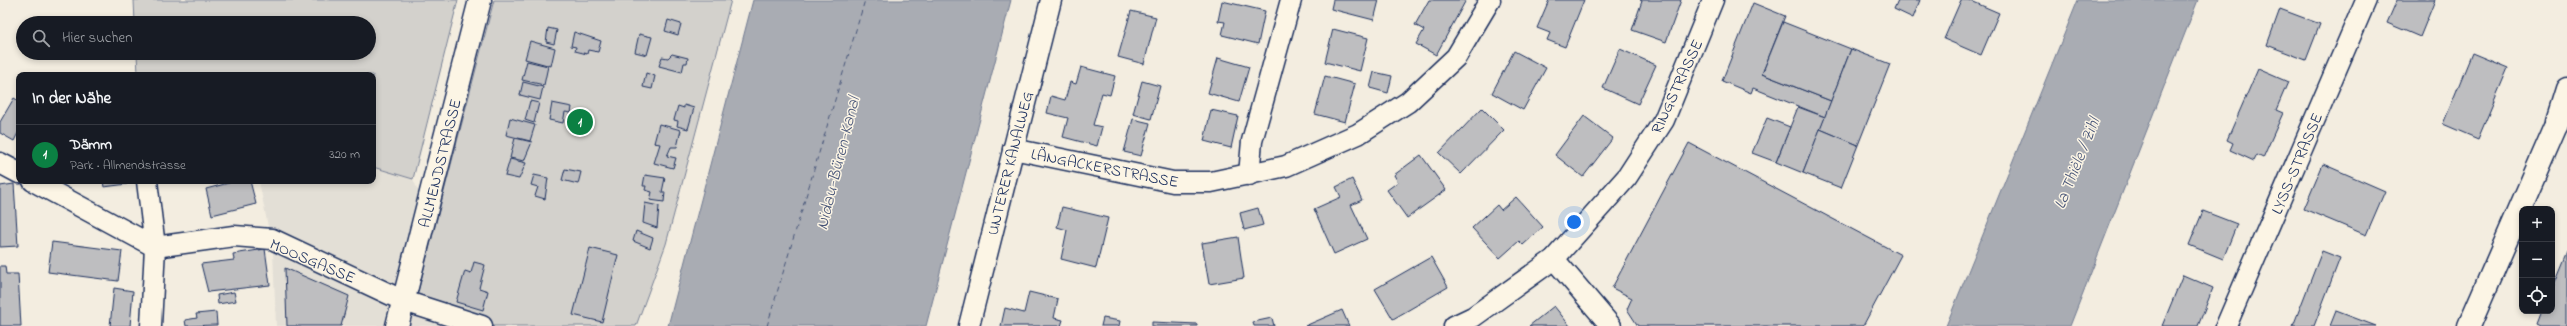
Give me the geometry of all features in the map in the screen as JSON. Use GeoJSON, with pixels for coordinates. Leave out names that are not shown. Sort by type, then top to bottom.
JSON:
{"type":"FeatureCollection","features":[{"type":"Feature","properties":{"kind":"main road","name":"ALLMENDSTRASSE"},"geometry":{"type":"LineString","coordinates":[[397,326],[480,0]]}},
{"type":"Feature","properties":{"kind":"main road"},"geometry":{"type":"LineString","coordinates":[[2469,326],[2555,128],[2567,90]]}},
{"type":"Feature","properties":{"kind":"main road"},"geometry":{"type":"LineString","coordinates":[[2555,128],[2567,108]]}},
{"type":"Feature","properties":{"kind":"street","name":"UNTERER KANALWEG"},"geometry":{"type":"LineString","coordinates":[[969,326],[1051,0]]}},
{"type":"Feature","properties":{"kind":"street"},"geometry":{"type":"LineString","coordinates":[[1249,175],[1252,141],[1290,0]]}},
{"type":"Feature","properties":{"kind":"street","name":"LÄNGACKERSTRASSE"},"geometry":{"type":"LineString","coordinates":[[1013,149],[1173,182],[1210,182],[1286,166],[1358,134],[1408,102],[1456,57],[1490,0]]}},
{"type":"Feature","properties":{"kind":"street","name":"RINGSTRASSE"},"geometry":{"type":"LineString","coordinates":[[1454,326],[1473,317],[1554,259],[1627,177],[1664,120],[1713,0]]}},
{"type":"Feature","properties":{"kind":"street","name":"LYSS-STRASSE"},"geometry":{"type":"LineString","coordinates":[[2226,326],[2366,0]]}},
{"type":"Feature","properties":{"kind":"street"},"geometry":{"type":"LineString","coordinates":[[0,163],[16,171]]}},
{"type":"Feature","properties":{"kind":"street"},"geometry":{"type":"LineString","coordinates":[[38,184],[154,247]]}},
{"type":"Feature","properties":{"kind":"street"},"geometry":{"type":"LineString","coordinates":[[147,184],[154,247],[151,326]]}},
{"type":"Feature","properties":{"kind":"street","name":"MOOSGASSE"},"geometry":{"type":"LineString","coordinates":[[154,247],[234,236],[272,239],[404,301],[482,326]]}},
{"type":"Feature","properties":{"kind":"street"},"geometry":{"type":"LineString","coordinates":[[1554,259],[1610,326]]}},
{"type":"Feature","properties":{"kind":"shaded area"},"geometry":{"type":"Polygon","coordinates":[[[134,0],[458,0],[413,179],[376,168],[376,72],[138,72],[137,60],[376,60],[376,16],[135,16],[134,0]]]}},
{"type":"Feature","properties":{"kind":"shaded area"},"geometry":{"type":"Polygon","coordinates":[[[494,0],[731,0],[666,244],[636,326],[482,326],[415,303],[494,0]]]}},
{"type":"Feature","properties":{"kind":"shaded area"},"geometry":{"type":"Polygon","coordinates":[[[376,168],[413,179],[476,326],[276,326],[273,252],[260,184],[376,184],[376,168]]]}},
{"type":"Feature","properties":{"kind":"water","name":"Nidau-Büren-Kanal"},"geometry":{"type":"Polygon","coordinates":[[[753,0],[1011,0],[926,326],[668,326],[753,0]]]}},
{"type":"Feature","properties":{"kind":"water","name":"La Thièle / Zihl"},"geometry":{"type":"Polygon","coordinates":[[[2078,0],[2198,0],[2070,326],[1946,326],[2078,0]]]}},
{"type":"Feature","properties":{"kind":"building"},"geometry":{"type":"Polygon","coordinates":[[[1333,0],[1379,0],[1374,20],[1331,9],[1333,0]]]}},
{"type":"Feature","properties":{"kind":"building"},"geometry":{"type":"Polygon","coordinates":[[[1429,0],[1466,0],[1436,55],[1416,44],[1424,30],[1415,25],[1429,0]]]}},
{"type":"Feature","properties":{"kind":"building"},"geometry":{"type":"Polygon","coordinates":[[[1549,0],[1584,0],[1565,47],[1547,40],[1550,33],[1537,28],[1549,0]]]}},
{"type":"Feature","properties":{"kind":"building"},"geometry":{"type":"Polygon","coordinates":[[[1640,0],[1681,0],[1666,42],[1632,30],[1642,1],[1640,0]]]}},
{"type":"Feature","properties":{"kind":"building"},"geometry":{"type":"Polygon","coordinates":[[[1898,0],[1920,0],[1913,18],[1894,9],[1898,0]]]}},
{"type":"Feature","properties":{"kind":"building"},"geometry":{"type":"Polygon","coordinates":[[[1961,0],[1969,0],[1999,13],[1981,55],[1944,39],[1961,0]]]}},
{"type":"Feature","properties":{"kind":"building"},"geometry":{"type":"Polygon","coordinates":[[[2397,0],[2435,0],[2420,37],[2387,23],[2397,0]]]}},
{"type":"Feature","properties":{"kind":"building"},"geometry":{"type":"Polygon","coordinates":[[[1222,1],[1265,11],[1258,44],[1222,35],[1225,22],[1218,21],[1222,1]]]}},
{"type":"Feature","properties":{"kind":"building"},"geometry":{"type":"Polygon","coordinates":[[[1753,3],[1785,16],[1762,74],[1831,101],[1825,117],[1753,88],[1751,93],[1722,81],[1753,3]]]}},
{"type":"Feature","properties":{"kind":"building"},"geometry":{"type":"Polygon","coordinates":[[[2280,9],[2320,24],[2306,60],[2267,45],[2280,9]]]}},
{"type":"Feature","properties":{"kind":"building"},"geometry":{"type":"Polygon","coordinates":[[[1131,11],[1156,17],[1144,64],[1118,57],[1131,11]]]}},
{"type":"Feature","properties":{"kind":"building"},"geometry":{"type":"Polygon","coordinates":[[[668,20],[681,24],[678,35],[665,31],[668,20]]]}},
{"type":"Feature","properties":{"kind":"building"},"geometry":{"type":"Polygon","coordinates":[[[1783,22],[1851,49],[1831,101],[1762,74],[1783,22]]]}},
{"type":"Feature","properties":{"kind":"building"},"geometry":{"type":"Polygon","coordinates":[[[548,28],[557,30],[554,44],[546,42],[548,28]]]}},
{"type":"Feature","properties":{"kind":"building"},"geometry":{"type":"Polygon","coordinates":[[[1333,29],[1368,38],[1360,71],[1325,62],[1333,29]]]}},
{"type":"Feature","properties":{"kind":"building"},"geometry":{"type":"Polygon","coordinates":[[[574,32],[601,41],[598,52],[588,50],[587,54],[575,51],[576,47],[571,46],[574,32]]]}},
{"type":"Feature","properties":{"kind":"building"},"geometry":{"type":"Polygon","coordinates":[[[639,34],[652,37],[647,55],[635,52],[639,34]]]}},
{"type":"Feature","properties":{"kind":"building"},"geometry":{"type":"Polygon","coordinates":[[[530,41],[555,48],[551,66],[525,59],[530,41]]]}},
{"type":"Feature","properties":{"kind":"building"},"geometry":{"type":"Polygon","coordinates":[[[1620,49],[1656,65],[1638,104],[1603,88],[1620,49]]]}},
{"type":"Feature","properties":{"kind":"building"},"geometry":{"type":"Polygon","coordinates":[[[1851,49],[1890,64],[1858,145],[1820,129],[1851,49]]]}},
{"type":"Feature","properties":{"kind":"building"},"geometry":{"type":"Polygon","coordinates":[[[1514,51],[1546,68],[1523,110],[1492,93],[1514,51]]]}},
{"type":"Feature","properties":{"kind":"building"},"geometry":{"type":"Polygon","coordinates":[[[2472,53],[2508,68],[2478,139],[2443,124],[2472,53]]]}},
{"type":"Feature","properties":{"kind":"building"},"geometry":{"type":"Polygon","coordinates":[[[672,54],[688,58],[687,63],[684,63],[682,72],[659,66],[662,57],[668,58],[672,54]]]}},
{"type":"Feature","properties":{"kind":"building"},"geometry":{"type":"Polygon","coordinates":[[[1218,58],[1249,67],[1239,102],[1208,93],[1218,58]]]}},
{"type":"Feature","properties":{"kind":"building"},"geometry":{"type":"Polygon","coordinates":[[[527,61],[548,66],[544,85],[522,80],[527,61]]]}},
{"type":"Feature","properties":{"kind":"building"},"geometry":{"type":"Polygon","coordinates":[[[1081,67],[1115,76],[1110,95],[1102,93],[1093,125],[1102,127],[1097,146],[1063,137],[1068,118],[1047,113],[1051,96],[1065,100],[1070,82],[1076,84],[1081,67]]]}},
{"type":"Feature","properties":{"kind":"building"},"geometry":{"type":"Polygon","coordinates":[[[2258,69],[2288,82],[2276,110],[2283,113],[2263,158],[2257,155],[2254,161],[2230,150],[2233,143],[2227,140],[2258,69]]]}},
{"type":"Feature","properties":{"kind":"building"},"geometry":{"type":"Polygon","coordinates":[[[1374,72],[1392,76],[1388,93],[1370,88],[1374,72]]]}},
{"type":"Feature","properties":{"kind":"building"},"geometry":{"type":"Polygon","coordinates":[[[646,73],[655,76],[652,89],[643,87],[646,73]]]}},
{"type":"Feature","properties":{"kind":"building"},"geometry":{"type":"Polygon","coordinates":[[[1325,76],[1355,84],[1345,122],[1315,114],[1325,76]]]}},
{"type":"Feature","properties":{"kind":"building"},"geometry":{"type":"Polygon","coordinates":[[[1142,81],[1160,86],[1151,119],[1133,114],[1142,81]]]}},
{"type":"Feature","properties":{"kind":"building"},"geometry":{"type":"Polygon","coordinates":[[[523,82],[543,87],[540,100],[520,95],[523,82]]]}},
{"type":"Feature","properties":{"kind":"building"},"geometry":{"type":"Polygon","coordinates":[[[14,98],[16,99],[16,137],[14,141],[0,133],[0,122],[14,98]]]}},
{"type":"Feature","properties":{"kind":"building"},"geometry":{"type":"Polygon","coordinates":[[[530,101],[539,103],[534,123],[525,120],[530,101]]]}},
{"type":"Feature","properties":{"kind":"building"},"geometry":{"type":"Polygon","coordinates":[[[552,103],[572,107],[571,113],[565,112],[563,123],[549,120],[552,103]]]}},
{"type":"Feature","properties":{"kind":"building"},"geometry":{"type":"Polygon","coordinates":[[[684,105],[694,108],[688,129],[677,126],[678,121],[674,120],[678,106],[684,108],[684,105]]]}},
{"type":"Feature","properties":{"kind":"building"},"geometry":{"type":"Polygon","coordinates":[[[1798,107],[1825,117],[1803,173],[1776,162],[1798,107]]]}},
{"type":"Feature","properties":{"kind":"building"},"geometry":{"type":"Polygon","coordinates":[[[1482,108],[1504,130],[1461,174],[1439,153],[1482,108]]]}},
{"type":"Feature","properties":{"kind":"building"},"geometry":{"type":"Polygon","coordinates":[[[1211,110],[1238,116],[1231,148],[1204,141],[1211,110]]]}},
{"type":"Feature","properties":{"kind":"building"},"geometry":{"type":"Polygon","coordinates":[[[1584,116],[1613,138],[1583,177],[1555,155],[1584,116]]]}},
{"type":"Feature","properties":{"kind":"building"},"geometry":{"type":"Polygon","coordinates":[[[510,118],[535,125],[530,141],[506,135],[510,118]]]}},
{"type":"Feature","properties":{"kind":"building"},"geometry":{"type":"Polygon","coordinates":[[[1767,118],[1790,127],[1776,162],[1752,153],[1767,118]]]}},
{"type":"Feature","properties":{"kind":"building"},"geometry":{"type":"Polygon","coordinates":[[[1133,119],[1150,123],[1141,156],[1124,152],[1133,119]]]}},
{"type":"Feature","properties":{"kind":"building"},"geometry":{"type":"Polygon","coordinates":[[[659,124],[681,130],[677,147],[671,147],[667,156],[676,158],[673,168],[654,163],[660,144],[654,143],[659,124]]]}},
{"type":"Feature","properties":{"kind":"building"},"geometry":{"type":"Polygon","coordinates":[[[1820,129],[1858,145],[1841,188],[1803,173],[1820,129]]]}},
{"type":"Feature","properties":{"kind":"building"},"geometry":{"type":"Polygon","coordinates":[[[515,138],[532,142],[524,161],[510,158],[515,138]]]}},
{"type":"Feature","properties":{"kind":"building"},"geometry":{"type":"Polygon","coordinates":[[[1689,143],[1901,255],[1863,326],[1638,326],[1627,309],[1632,298],[1612,288],[1689,143]]]}},
{"type":"Feature","properties":{"kind":"building"},"geometry":{"type":"Polygon","coordinates":[[[1421,155],[1446,190],[1407,218],[1387,190],[1398,182],[1394,175],[1421,155]]]}},
{"type":"Feature","properties":{"kind":"building"},"geometry":{"type":"Polygon","coordinates":[[[510,159],[526,163],[519,179],[505,176],[510,159]]]}},
{"type":"Feature","properties":{"kind":"building"},"geometry":{"type":"Polygon","coordinates":[[[2323,164],[2385,191],[2366,235],[2304,209],[2323,164]]]}},
{"type":"Feature","properties":{"kind":"building"},"geometry":{"type":"Polygon","coordinates":[[[565,169],[581,172],[578,184],[562,180],[565,169]]]}},
{"type":"Feature","properties":{"kind":"building"},"geometry":{"type":"Polygon","coordinates":[[[534,175],[548,178],[545,199],[535,196],[538,187],[531,185],[534,175]]]}},
{"type":"Feature","properties":{"kind":"building"},"geometry":{"type":"Polygon","coordinates":[[[645,175],[665,178],[662,192],[665,192],[664,202],[650,200],[652,192],[645,190],[646,186],[643,186],[645,175]]]}},
{"type":"Feature","properties":{"kind":"building"},"geometry":{"type":"Polygon","coordinates":[[[1352,179],[1362,200],[1351,205],[1367,239],[1334,254],[1314,209],[1341,197],[1336,187],[1352,179]]]}},
{"type":"Feature","properties":{"kind":"building"},"geometry":{"type":"Polygon","coordinates":[[[14,184],[18,246],[0,247],[0,186],[14,184]]]}},
{"type":"Feature","properties":{"kind":"building"},"geometry":{"type":"Polygon","coordinates":[[[104,184],[127,184],[104,187],[104,184]]]}},
{"type":"Feature","properties":{"kind":"building"},"geometry":{"type":"Polygon","coordinates":[[[225,184],[251,184],[256,204],[212,215],[206,189],[225,184]]]}},
{"type":"Feature","properties":{"kind":"building"},"geometry":{"type":"Polygon","coordinates":[[[1516,197],[1543,227],[1523,245],[1519,241],[1500,258],[1472,228],[1497,205],[1501,210],[1516,197]]]}},
{"type":"Feature","properties":{"kind":"building"},"geometry":{"type":"Polygon","coordinates":[[[645,203],[659,206],[657,228],[643,223],[645,203]]]}},
{"type":"Feature","properties":{"kind":"building"},"geometry":{"type":"Polygon","coordinates":[[[1062,207],[1108,218],[1096,268],[1061,259],[1067,230],[1057,227],[1062,207]]]}},
{"type":"Feature","properties":{"kind":"building"},"geometry":{"type":"Polygon","coordinates":[[[1258,208],[1263,225],[1244,230],[1240,213],[1258,208]]]}},
{"type":"Feature","properties":{"kind":"building"},"geometry":{"type":"Polygon","coordinates":[[[2203,211],[2237,224],[2223,259],[2189,245],[2203,211]]]}},
{"type":"Feature","properties":{"kind":"building"},"geometry":{"type":"Polygon","coordinates":[[[636,231],[653,238],[650,248],[633,241],[636,231]]]}},
{"type":"Feature","properties":{"kind":"building"},"geometry":{"type":"Polygon","coordinates":[[[1238,237],[1244,278],[1209,284],[1202,243],[1238,237]]]}},
{"type":"Feature","properties":{"kind":"building"},"geometry":{"type":"Polygon","coordinates":[[[52,242],[122,251],[118,281],[48,272],[52,242]]]}},
{"type":"Feature","properties":{"kind":"building"},"geometry":{"type":"Polygon","coordinates":[[[590,248],[618,255],[602,322],[573,315],[590,248]]]}},
{"type":"Feature","properties":{"kind":"building"},"geometry":{"type":"Polygon","coordinates":[[[265,249],[270,285],[208,292],[201,264],[234,260],[233,254],[265,249]]]}},
{"type":"Feature","properties":{"kind":"building"},"geometry":{"type":"Polygon","coordinates":[[[2322,251],[2340,258],[2314,326],[2293,326],[2322,251]]]}},
{"type":"Feature","properties":{"kind":"building"},"geometry":{"type":"Polygon","coordinates":[[[2567,252],[2567,326],[2541,326],[2537,324],[2541,314],[2555,314],[2555,281],[2567,252]]]}},
{"type":"Feature","properties":{"kind":"building"},"geometry":{"type":"Polygon","coordinates":[[[1431,257],[1448,287],[1393,319],[1375,289],[1431,257]]]}},
{"type":"Feature","properties":{"kind":"building"},"geometry":{"type":"Polygon","coordinates":[[[474,262],[485,265],[479,288],[488,291],[483,310],[456,302],[465,271],[471,273],[474,262]]]}},
{"type":"Feature","properties":{"kind":"building"},"geometry":{"type":"Polygon","coordinates":[[[0,266],[5,266],[6,274],[18,274],[21,326],[0,326],[0,266]]]}},
{"type":"Feature","properties":{"kind":"building"},"geometry":{"type":"Polygon","coordinates":[[[285,268],[349,296],[341,326],[287,326],[285,268]]]}},
{"type":"Feature","properties":{"kind":"building"},"geometry":{"type":"Polygon","coordinates":[[[2183,275],[2213,288],[2198,326],[2162,326],[2183,275]]]}},
{"type":"Feature","properties":{"kind":"building"},"geometry":{"type":"Polygon","coordinates":[[[114,288],[133,291],[130,326],[110,326],[114,288]]]}},
{"type":"Feature","properties":{"kind":"building"},"geometry":{"type":"Polygon","coordinates":[[[234,292],[236,301],[218,304],[217,295],[234,292]]]}},
{"type":"Feature","properties":{"kind":"building"},"geometry":{"type":"Polygon","coordinates":[[[1029,292],[1058,299],[1054,318],[1063,320],[1061,326],[1001,326],[1005,308],[1024,313],[1029,292]]]}},
{"type":"Feature","properties":{"kind":"building"},"geometry":{"type":"Polygon","coordinates":[[[1554,306],[1570,326],[1529,326],[1554,306]]]}},
{"type":"Feature","properties":{"kind":"building"},"geometry":{"type":"Polygon","coordinates":[[[1342,310],[1349,326],[1305,326],[1342,310]]]}},
{"type":"Feature","properties":{"kind":"building"},"geometry":{"type":"Polygon","coordinates":[[[2336,311],[2376,326],[2330,326],[2336,311]]]}},
{"type":"Feature","properties":{"kind":"building"},"geometry":{"type":"Polygon","coordinates":[[[216,312],[217,325],[186,326],[185,320],[197,318],[196,314],[216,312]]]}},
{"type":"Feature","properties":{"kind":"building"},"geometry":{"type":"Polygon","coordinates":[[[1103,318],[1120,321],[1119,326],[1101,326],[1103,318]]]}},
{"type":"Feature","properties":{"kind":"building"},"geometry":{"type":"Polygon","coordinates":[[[1272,318],[1274,326],[1254,326],[1253,322],[1272,318]]]}},
{"type":"Feature","properties":{"kind":"building"},"geometry":{"type":"Polygon","coordinates":[[[1152,322],[1197,324],[1197,326],[1152,326],[1152,322]]]}},
{"type":"Feature","properties":{"kind":"ferry route"},"geometry":{"type":"LineString","coordinates":[[767,326],[865,0]]}},
{"type":"Feature","properties":{"kind":"place","name":"Dämm"},"geometry":{"type":"Point","coordinates":[580,122]}}]}
